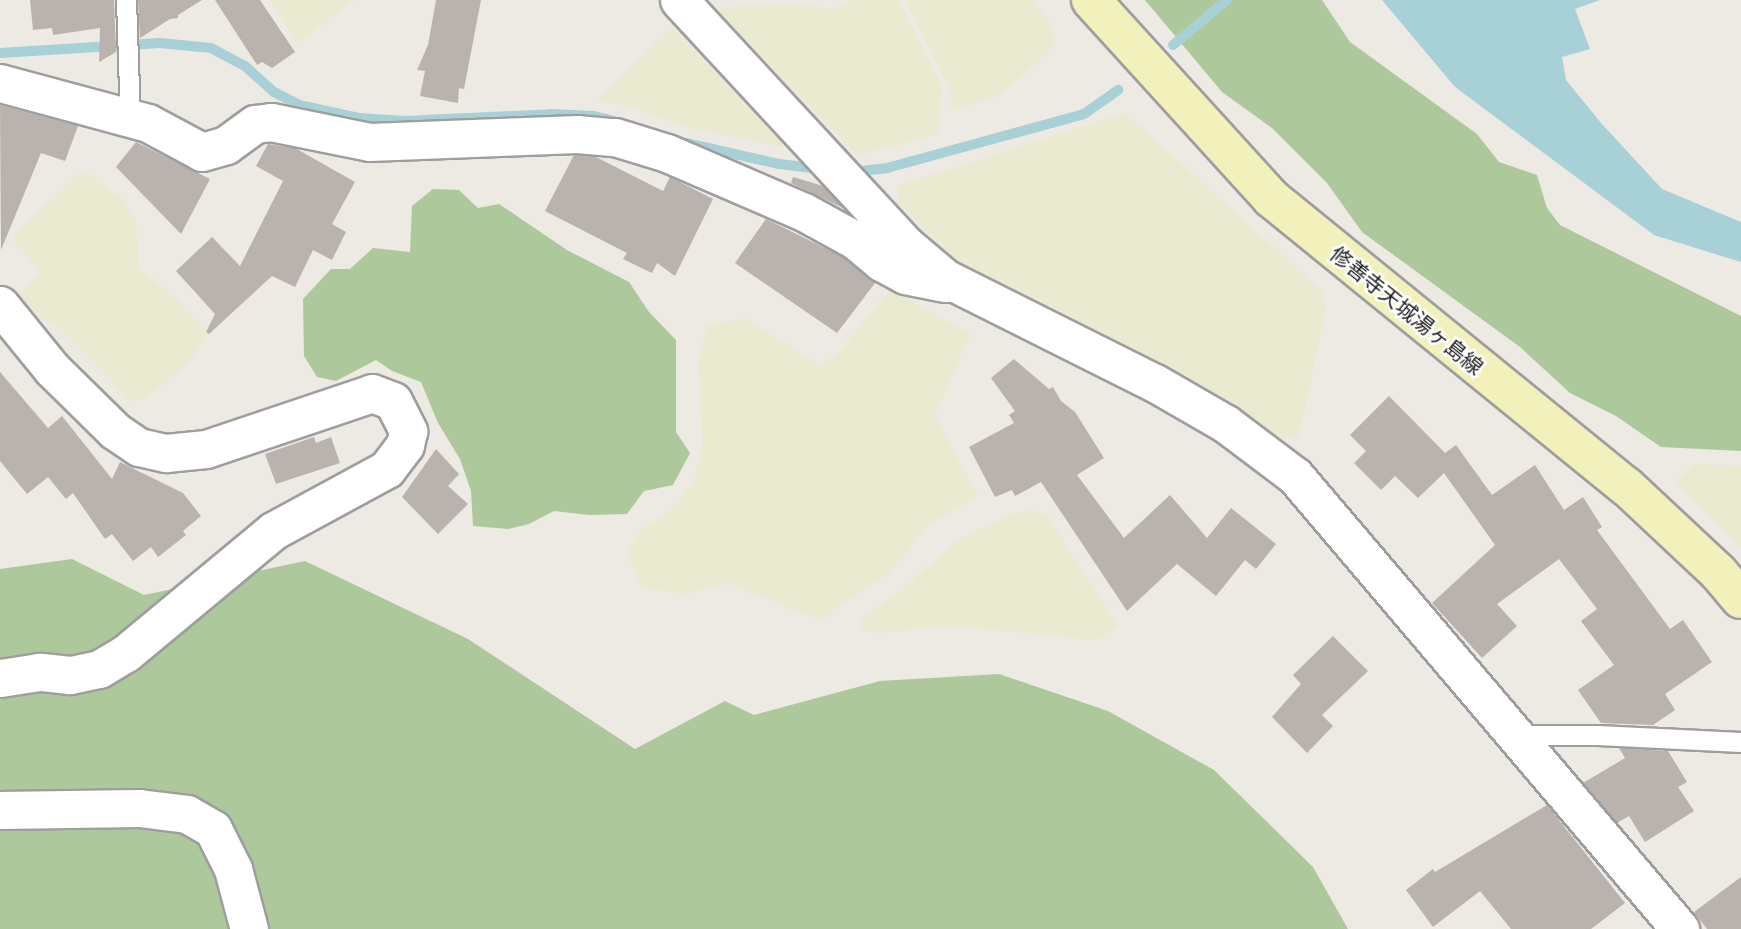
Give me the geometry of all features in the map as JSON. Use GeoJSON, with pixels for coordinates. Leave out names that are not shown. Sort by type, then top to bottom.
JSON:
{"type":"FeatureCollection","features":[{"type":"Feature","properties":{"kind":"main road","name":"修善寺天城湯ヶ島線"},"geometry":{"type":"LineString","coordinates":[[1091,0],[1271,198],[1626,486],[1718,572],[1741,599]]}},
{"type":"Feature","properties":{"kind":"street"},"geometry":{"type":"LineString","coordinates":[[679,0],[906,246],[945,278],[1155,383],[1226,424],[1295,476],[1680,929]]}},
{"type":"Feature","properties":{"kind":"street"},"geometry":{"type":"LineString","coordinates":[[0,83],[149,123],[202,152],[226,145],[255,124],[271,122],[369,142],[577,134],[615,137],[667,153],[804,212],[855,240],[881,262],[905,275],[960,285]]}},
{"type":"Feature","properties":{"kind":"street"},"geometry":{"type":"LineString","coordinates":[[0,305],[52,369],[115,431],[139,447],[166,453],[206,449],[372,393],[393,401],[408,431],[398,456],[387,469],[274,531],[126,653],[99,669],[70,675],[39,672],[0,678]]}},
{"type":"Feature","properties":{"kind":"street"},"geometry":{"type":"LineString","coordinates":[[0,810],[139,808],[187,814],[213,829],[233,869],[249,929]]}},
{"type":"Feature","properties":{"kind":"lane"},"geometry":{"type":"LineString","coordinates":[[126,0],[130,118]]}},
{"type":"Feature","properties":{"kind":"lane"},"geometry":{"type":"LineString","coordinates":[[1516,735],[1598,735],[1741,743]]}},
{"type":"Feature","properties":{"kind":"green space"},"geometry":{"type":"Polygon","coordinates":[[[271,0],[354,0],[297,43],[271,0]]]}},
{"type":"Feature","properties":{"kind":"green space"},"geometry":{"type":"Polygon","coordinates":[[[850,0],[898,0],[942,86],[938,134],[856,155],[720,12],[722,7],[803,5],[834,9],[850,0]]]}},
{"type":"Feature","properties":{"kind":"green space"},"geometry":{"type":"Polygon","coordinates":[[[905,0],[1034,0],[1051,24],[1055,45],[1002,94],[952,110],[951,91],[905,0]]]}},
{"type":"Feature","properties":{"kind":"green space"},"geometry":{"type":"Polygon","coordinates":[[[1145,0],[1322,0],[1350,42],[1477,134],[1499,162],[1537,175],[1547,208],[1560,225],[1741,316],[1741,451],[1661,447],[1616,416],[1570,393],[1520,347],[1362,232],[1327,183],[1272,128],[1222,92],[1145,0]]]}},
{"type":"Feature","properties":{"kind":"green space"},"geometry":{"type":"Polygon","coordinates":[[[672,27],[783,146],[694,130],[634,108],[598,100],[672,27]]]}},
{"type":"Feature","properties":{"kind":"green space"},"geometry":{"type":"Polygon","coordinates":[[[1125,113],[1323,292],[1326,308],[1299,436],[1279,440],[1228,400],[1050,305],[949,256],[899,204],[897,186],[1125,113]]]}},
{"type":"Feature","properties":{"kind":"green space"},"geometry":{"type":"Polygon","coordinates":[[[83,171],[122,198],[136,222],[139,268],[179,301],[208,334],[189,362],[145,399],[131,401],[62,329],[36,316],[18,295],[39,273],[14,240],[16,232],[83,171]]]}},
{"type":"Feature","properties":{"kind":"green space"},"geometry":{"type":"Polygon","coordinates":[[[433,189],[459,190],[478,208],[499,204],[567,250],[629,282],[649,312],[676,340],[676,432],[690,453],[673,485],[644,491],[627,514],[589,515],[554,511],[529,524],[508,529],[473,526],[471,491],[460,459],[438,423],[421,382],[392,371],[376,360],[336,381],[317,377],[304,356],[303,299],[331,269],[350,269],[373,248],[410,252],[412,206],[433,189]]]}},
{"type":"Feature","properties":{"kind":"green space"},"geometry":{"type":"Polygon","coordinates":[[[890,290],[970,334],[935,415],[977,496],[927,526],[890,572],[820,620],[727,583],[687,594],[642,588],[627,553],[643,529],[669,512],[693,484],[703,445],[698,361],[707,326],[746,318],[820,366],[840,352],[890,290]]]}},
{"type":"Feature","properties":{"kind":"green space"},"geometry":{"type":"Polygon","coordinates":[[[1694,464],[1741,466],[1741,548],[1676,482],[1694,464]]]}},
{"type":"Feature","properties":{"kind":"green space"},"geometry":{"type":"Polygon","coordinates":[[[1029,510],[1046,514],[1117,625],[1097,640],[946,625],[881,633],[862,630],[860,620],[909,584],[956,541],[1010,515],[1029,510]]]}},
{"type":"Feature","properties":{"kind":"green space"},"geometry":{"type":"Polygon","coordinates":[[[72,559],[144,595],[305,561],[468,639],[635,749],[725,701],[754,715],[880,681],[999,674],[1108,711],[1214,770],[1313,867],[1348,929],[0,929],[0,569],[72,559]]]}},
{"type":"Feature","properties":{"kind":"water"},"geometry":{"type":"Polygon","coordinates":[[[1382,0],[1600,0],[1575,9],[1590,49],[1562,57],[1566,80],[1601,123],[1662,189],[1741,222],[1741,262],[1654,235],[1455,87],[1382,0]]]}},
{"type":"Feature","properties":{"kind":"building"},"geometry":{"type":"Polygon","coordinates":[[[30,0],[114,0],[116,52],[99,62],[100,28],[53,35],[52,28],[33,30],[30,0]]]}},
{"type":"Feature","properties":{"kind":"building"},"geometry":{"type":"Polygon","coordinates":[[[138,0],[202,0],[178,15],[178,18],[170,19],[140,38],[138,0]]]}},
{"type":"Feature","properties":{"kind":"building"},"geometry":{"type":"Polygon","coordinates":[[[215,0],[260,0],[295,52],[272,68],[262,62],[257,65],[215,0]]]}},
{"type":"Feature","properties":{"kind":"building"},"geometry":{"type":"Polygon","coordinates":[[[436,0],[481,0],[464,89],[459,88],[458,103],[420,96],[425,71],[417,70],[428,45],[436,0]]]}},
{"type":"Feature","properties":{"kind":"building"},"geometry":{"type":"Polygon","coordinates":[[[0,105],[78,126],[65,161],[41,153],[1,250],[0,105]]]}},
{"type":"Feature","properties":{"kind":"building"},"geometry":{"type":"Polygon","coordinates":[[[136,142],[210,179],[181,234],[116,167],[136,142]]]}},
{"type":"Feature","properties":{"kind":"building"},"geometry":{"type":"Polygon","coordinates":[[[268,144],[295,148],[355,182],[332,224],[346,232],[332,260],[313,250],[295,287],[272,276],[209,334],[206,332],[215,314],[176,271],[212,237],[240,266],[283,181],[256,166],[268,144]]]}},
{"type":"Feature","properties":{"kind":"building"},"geometry":{"type":"Polygon","coordinates":[[[574,155],[594,156],[663,191],[670,177],[713,199],[675,276],[657,263],[652,273],[623,259],[627,253],[545,211],[574,155]]]}},
{"type":"Feature","properties":{"kind":"building"},"geometry":{"type":"Polygon","coordinates":[[[793,177],[823,186],[845,209],[791,183],[793,177]]]}},
{"type":"Feature","properties":{"kind":"building"},"geometry":{"type":"Polygon","coordinates":[[[766,219],[843,257],[875,283],[837,333],[735,263],[766,219]]]}},
{"type":"Feature","properties":{"kind":"building"},"geometry":{"type":"Polygon","coordinates":[[[1014,359],[1049,389],[1053,387],[1061,401],[1075,412],[1104,458],[1077,475],[1124,538],[1170,495],[1207,538],[1231,508],[1276,544],[1256,569],[1245,560],[1216,596],[1177,564],[1127,611],[1041,482],[1015,496],[1012,490],[995,497],[969,447],[1014,423],[1009,415],[1015,411],[991,378],[1014,359]]]}},
{"type":"Feature","properties":{"kind":"building"},"geometry":{"type":"Polygon","coordinates":[[[0,372],[48,428],[62,416],[112,479],[120,462],[183,493],[201,516],[183,531],[186,535],[158,557],[151,547],[133,561],[112,534],[105,539],[73,493],[66,499],[48,477],[27,494],[0,461],[0,372]]]}},
{"type":"Feature","properties":{"kind":"building"},"geometry":{"type":"Polygon","coordinates":[[[1389,396],[1445,453],[1456,445],[1492,495],[1535,465],[1564,510],[1583,497],[1602,527],[1597,530],[1670,629],[1683,620],[1712,662],[1665,694],[1675,710],[1653,725],[1601,723],[1578,690],[1614,665],[1581,621],[1597,609],[1559,559],[1497,604],[1517,626],[1482,658],[1432,603],[1495,545],[1444,473],[1418,498],[1395,476],[1381,490],[1354,463],[1366,451],[1350,435],[1389,396]]]}},
{"type":"Feature","properties":{"kind":"building"},"geometry":{"type":"Polygon","coordinates":[[[314,437],[316,443],[331,437],[340,463],[276,484],[265,454],[314,437]]]}},
{"type":"Feature","properties":{"kind":"building"},"geometry":{"type":"Polygon","coordinates":[[[436,449],[459,474],[448,486],[468,504],[438,534],[402,497],[436,449]]]}},
{"type":"Feature","properties":{"kind":"building"},"geometry":{"type":"Polygon","coordinates":[[[1333,636],[1368,671],[1322,715],[1333,726],[1307,753],[1272,717],[1301,684],[1293,675],[1333,636]]]}},
{"type":"Feature","properties":{"kind":"building"},"geometry":{"type":"Polygon","coordinates":[[[1619,748],[1668,751],[1687,782],[1678,787],[1694,811],[1645,842],[1629,816],[1617,823],[1583,783],[1625,758],[1619,748]]]}},
{"type":"Feature","properties":{"kind":"building"},"geometry":{"type":"Polygon","coordinates":[[[1547,805],[1625,903],[1591,929],[1511,929],[1480,891],[1433,927],[1406,890],[1433,869],[1435,872],[1547,805]]]}},
{"type":"Feature","properties":{"kind":"building"},"geometry":{"type":"Polygon","coordinates":[[[1741,877],[1741,929],[1707,929],[1694,912],[1741,877]]]}},
{"type":"Feature","properties":{"kind":"waterway"},"geometry":{"type":"LineString","coordinates":[[1173,45],[1227,0]]}},
{"type":"Feature","properties":{"kind":"waterway"},"geometry":{"type":"LineString","coordinates":[[0,53],[160,43],[211,48],[245,66],[274,92],[299,105],[359,118],[405,121],[551,114],[594,116],[614,121]]}},
{"type":"Feature","properties":{"kind":"waterway"},"geometry":{"type":"LineString","coordinates":[[851,172],[887,168],[1084,114],[1118,90]]}},
{"type":"Feature","properties":{"kind":"waterway"},"geometry":{"type":"LineString","coordinates":[[686,143],[779,164],[821,169]]}}]}
